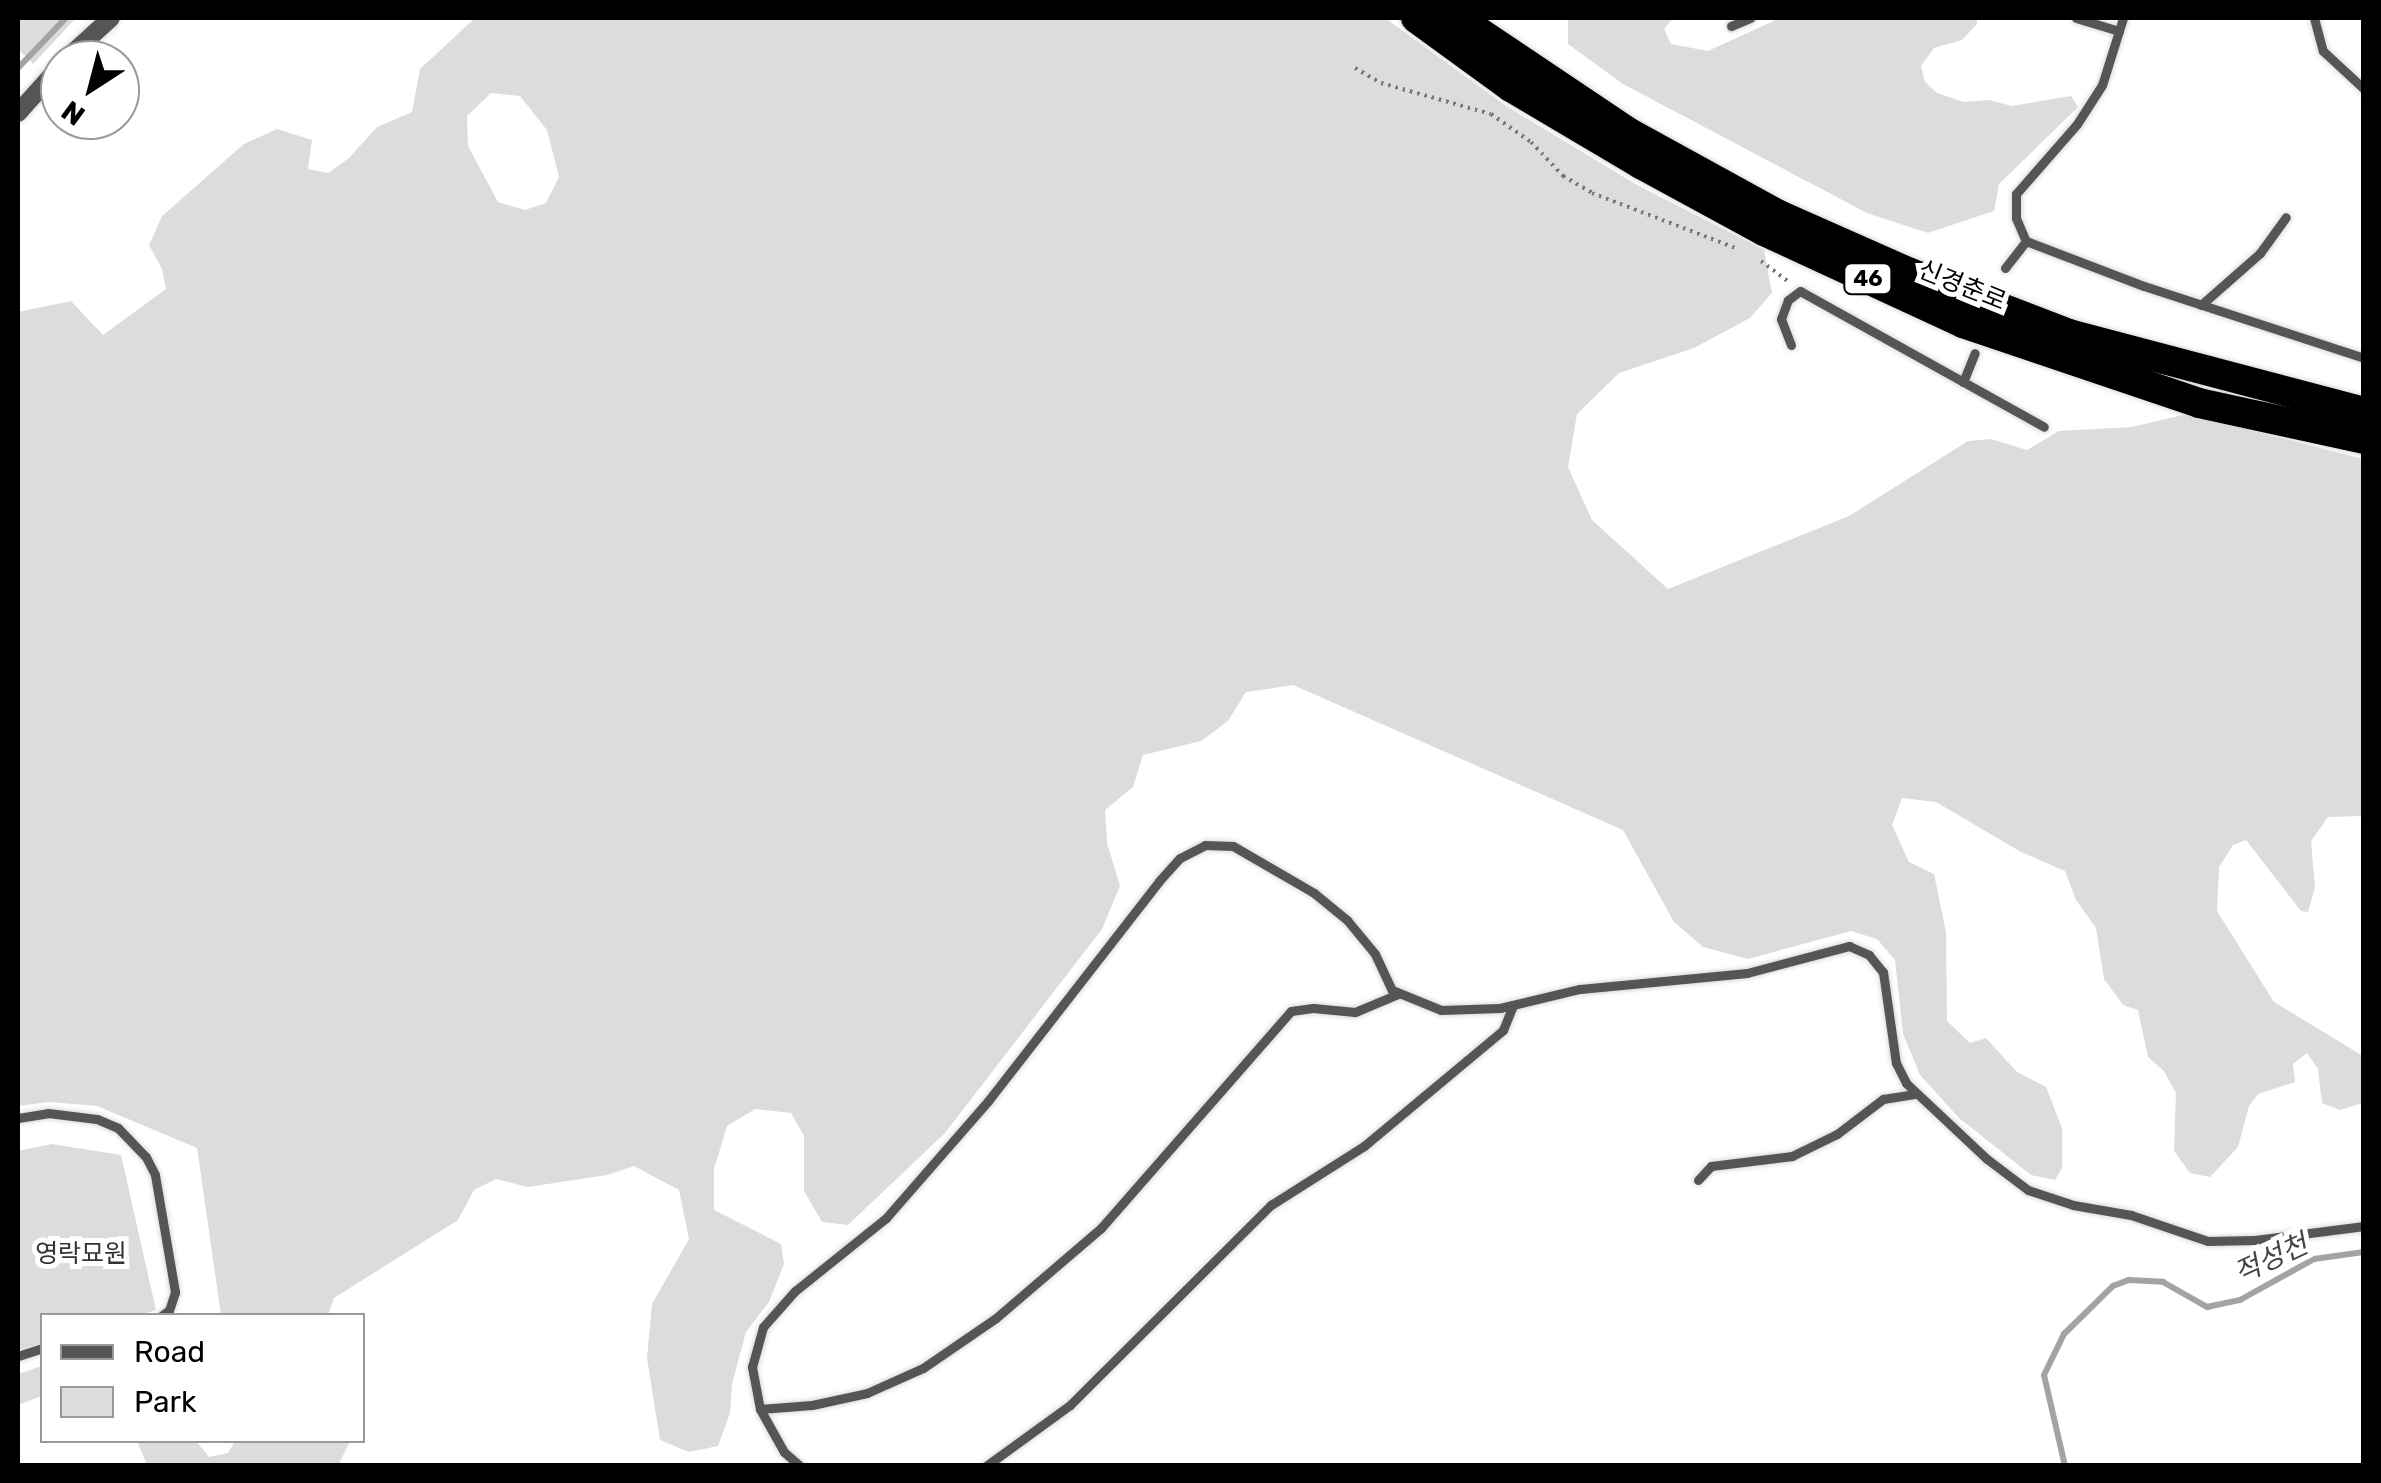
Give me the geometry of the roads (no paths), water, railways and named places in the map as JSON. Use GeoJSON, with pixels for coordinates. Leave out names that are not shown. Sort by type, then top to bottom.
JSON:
{"type":"FeatureCollection","features":[{"type":"Feature","properties":{"kind":"highway","name":"신경춘로"},"geometry":{"type":"LineString","coordinates":[[1416,18],[1510,86],[1641,164],[1764,230],[1963,322],[2200,402],[2364,439]]}},
{"type":"Feature","properties":{"kind":"highway","name":"신경춘로"},"geometry":{"type":"LineString","coordinates":[[1458,18],[1626,131],[1779,214],[1910,274],[2069,334],[2364,412]]}},
{"type":"Feature","properties":{"kind":"street"},"geometry":{"type":"LineString","coordinates":[[87,40],[111,18]]}},
{"type":"Feature","properties":{"kind":"street"},"geometry":{"type":"LineString","coordinates":[[18,113],[40,88]]}},
{"type":"Feature","properties":{"kind":"lane"},"geometry":{"type":"LineString","coordinates":[[1731,26],[1750,18]]}},
{"type":"Feature","properties":{"kind":"lane"},"geometry":{"type":"LineString","coordinates":[[2076,18],[2119,31]]}},
{"type":"Feature","properties":{"kind":"lane"},"geometry":{"type":"LineString","coordinates":[[2123,18],[2102,86],[2077,124],[2016,194],[2016,218],[2026,241],[2201,305],[2364,358]]}},
{"type":"Feature","properties":{"kind":"lane"},"geometry":{"type":"LineString","coordinates":[[2314,18],[2323,51],[2364,89]]}},
{"type":"Feature","properties":{"kind":"lane"},"geometry":{"type":"LineString","coordinates":[[2201,305],[2260,253],[2286,217]]}},
{"type":"Feature","properties":{"kind":"lane"},"geometry":{"type":"LineString","coordinates":[[2005,268],[2026,241]]}},
{"type":"Feature","properties":{"kind":"lane"},"geometry":{"type":"LineString","coordinates":[[1792,345],[1780,320],[1788,300],[1800,291],[2044,427]]}},
{"type":"Feature","properties":{"kind":"lane"},"geometry":{"type":"LineString","coordinates":[[1963,382],[1976,353]]}},
{"type":"Feature","properties":{"kind":"lane"},"geometry":{"type":"LineString","coordinates":[[800,1466],[784,1452],[760,1409],[752,1367],[763,1327],[795,1292],[886,1218],[936,1164],[1180,858],[1205,845],[1232,846],[1260,858],[1347,920],[1398,994],[1442,1010],[1513,1004],[1580,989],[1747,973],[1849,946],[1869,955],[1883,972],[1896,1063],[1916,1094],[1987,1159],[2028,1190],[2073,1205],[2131,1215],[2208,1241],[2255,1240],[2364,1226]]}},
{"type":"Feature","properties":{"kind":"lane"},"geometry":{"type":"LineString","coordinates":[[760,1409],[812,1405],[867,1393],[923,1368],[1022,1298],[1101,1228],[1291,1011],[1355,1012],[1398,994]]}},
{"type":"Feature","properties":{"kind":"lane"},"geometry":{"type":"LineString","coordinates":[[986,1466],[1070,1405],[1272,1205],[1364,1146],[1502,1030],[1513,1004]]}},
{"type":"Feature","properties":{"kind":"lane"},"geometry":{"type":"LineString","coordinates":[[1698,1180],[1711,1166],[1792,1156],[1837,1134],[1882,1100],[1916,1094]]}},
{"type":"Feature","properties":{"kind":"lane"},"geometry":{"type":"LineString","coordinates":[[18,1118],[48,1113],[97,1119],[118,1128],[146,1157],[155,1175],[175,1292],[165,1313]]}},
{"type":"Feature","properties":{"kind":"waterway"},"geometry":{"type":"LineString","coordinates":[[18,68],[66,18]]}},
{"type":"Feature","properties":{"kind":"waterway","name":"적성천"},"geometry":{"type":"LineString","coordinates":[[2065,1466],[2044,1375],[2064,1334],[2113,1286],[2129,1280],[2163,1282],[2207,1307],[2240,1300],[2314,1259],[2364,1252]]}},
{"type":"Feature","properties":{"kind":"park label","name":"영락묘원"},"geometry":{"type":"Point","coordinates":[81,1254]}}]}
